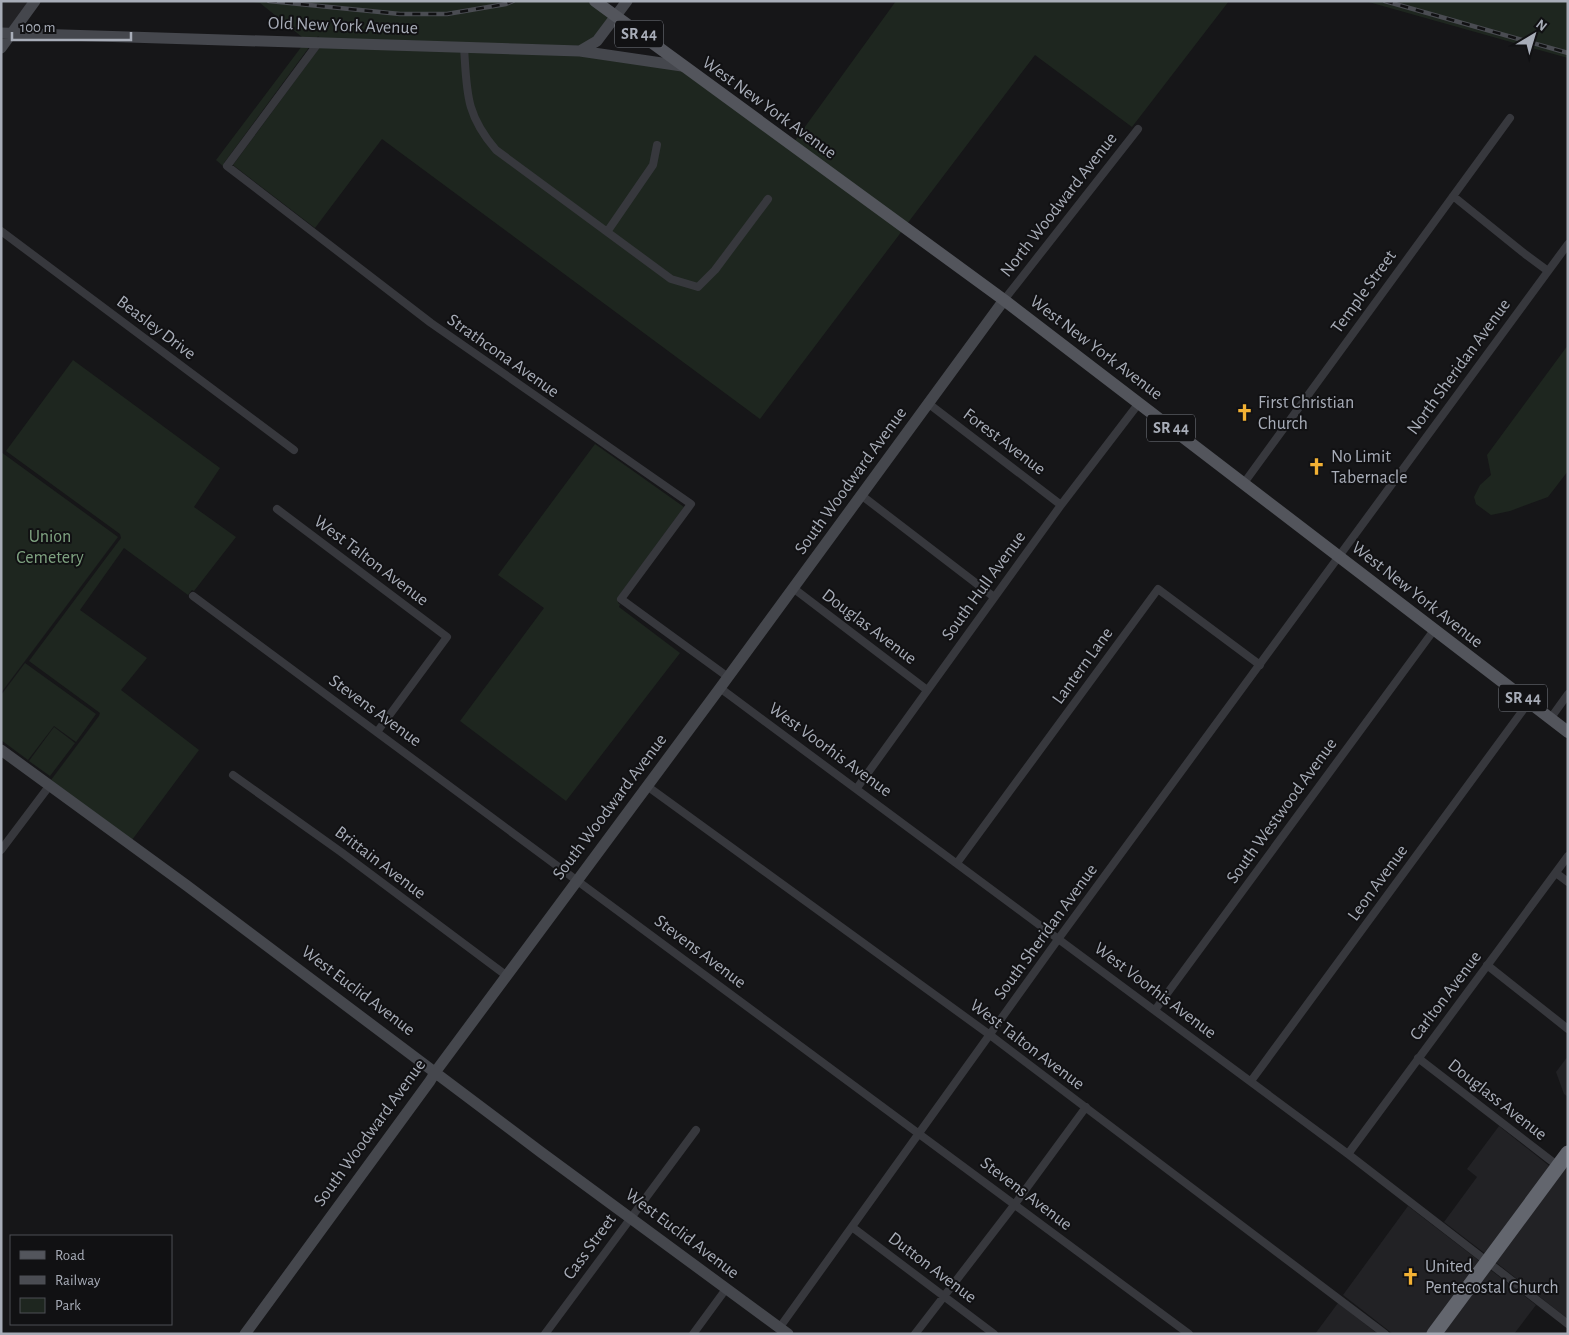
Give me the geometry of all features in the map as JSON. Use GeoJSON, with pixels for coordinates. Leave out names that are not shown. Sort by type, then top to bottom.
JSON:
{"type":"FeatureCollection","features":[{"type":"Feature","properties":{"kind":"highway"},"geometry":{"type":"LineString","coordinates":[[1434,1334],[1568,1153]]}},
{"type":"Feature","properties":{"kind":"main road","name":"West New York Avenue"},"geometry":{"type":"LineString","coordinates":[[596,1],[682,66],[1004,300],[1568,732]]}},
{"type":"Feature","properties":{"kind":"street"},"geometry":{"type":"LineString","coordinates":[[1,48],[7,33],[35,1]]}},
{"type":"Feature","properties":{"kind":"street"},"geometry":{"type":"LineString","coordinates":[[580,51],[597,41],[628,1]]}},
{"type":"Feature","properties":{"kind":"street","name":"Old New York Avenue"},"geometry":{"type":"LineString","coordinates":[[7,33],[580,51],[682,66]]}},
{"type":"Feature","properties":{"kind":"street","name":"Strathcona Avenue"},"geometry":{"type":"LineString","coordinates":[[318,42],[228,166],[431,324],[690,504],[621,599],[728,677]]}},
{"type":"Feature","properties":{"kind":"street"},"geometry":{"type":"LineString","coordinates":[[464,47],[467,96],[482,133],[496,150],[671,278],[698,287],[715,270],[768,199]]}},
{"type":"Feature","properties":{"kind":"street","name":"Temple Street"},"geometry":{"type":"LineString","coordinates":[[1244,483],[1510,118]]}},
{"type":"Feature","properties":{"kind":"street","name":"North Woodward Avenue"},"geometry":{"type":"LineString","coordinates":[[1004,300],[1138,129]]}},
{"type":"Feature","properties":{"kind":"street"},"geometry":{"type":"LineString","coordinates":[[607,232],[653,165],[658,145]]}},
{"type":"Feature","properties":{"kind":"street"},"geometry":{"type":"LineString","coordinates":[[1453,196],[1548,271]]}},
{"type":"Feature","properties":{"kind":"street","name":"Beasley Drive"},"geometry":{"type":"LineString","coordinates":[[1,231],[294,450]]}},
{"type":"Feature","properties":{"kind":"street","name":"North Sheridan Avenue"},"geometry":{"type":"LineString","coordinates":[[1338,556],[1568,244]]}},
{"type":"Feature","properties":{"kind":"street","name":"South Woodward Avenue"},"geometry":{"type":"LineString","coordinates":[[245,1334],[425,1089],[436,1071],[648,786],[1004,300]]}},
{"type":"Feature","properties":{"kind":"street","name":"South Hull Avenue"},"geometry":{"type":"LineString","coordinates":[[857,788],[1061,505],[1139,403]]}},
{"type":"Feature","properties":{"kind":"street","name":"Forest Avenue"},"geometry":{"type":"LineString","coordinates":[[929,404],[1061,505]]}},
{"type":"Feature","properties":{"kind":"street"},"geometry":{"type":"LineString","coordinates":[[861,495],[994,597]]}},
{"type":"Feature","properties":{"kind":"street","name":"West Talton Avenue"},"geometry":{"type":"LineString","coordinates":[[277,509],[447,637],[377,732]]}},
{"type":"Feature","properties":{"kind":"street","name":"South Sheridan Avenue"},"geometry":{"type":"LineString","coordinates":[[784,1330],[852,1227],[1059,938],[1338,556]]}},
{"type":"Feature","properties":{"kind":"street","name":"Douglas Avenue"},"geometry":{"type":"LineString","coordinates":[[793,588],[927,690]]}},
{"type":"Feature","properties":{"kind":"street","name":"Lantern Lane"},"geometry":{"type":"LineString","coordinates":[[957,863],[1158,589],[1260,665]]}},
{"type":"Feature","properties":{"kind":"street","name":"Stevens Avenue"},"geometry":{"type":"LineString","coordinates":[[193,596],[1189,1334]]}},
{"type":"Feature","properties":{"kind":"street","name":"South Westwood Avenue"},"geometry":{"type":"LineString","coordinates":[[1155,1010],[1434,630]]}},
{"type":"Feature","properties":{"kind":"street","name":"West Voorhis Avenue"},"geometry":{"type":"LineString","coordinates":[[720,688],[1348,1154],[1568,1324]]}},
{"type":"Feature","properties":{"kind":"street"},"geometry":{"type":"LineString","coordinates":[[1550,719],[1568,694]]}},
{"type":"Feature","properties":{"kind":"street","name":"Leon Avenue"},"geometry":{"type":"LineString","coordinates":[[1250,1081],[1529,702]]}},
{"type":"Feature","properties":{"kind":"street","name":"West Euclid Avenue"},"geometry":{"type":"LineString","coordinates":[[1,750],[436,1071],[726,1289],[784,1330]]}},
{"type":"Feature","properties":{"kind":"street","name":"Brittain Avenue"},"geometry":{"type":"LineString","coordinates":[[233,775],[341,852],[507,976]]}},
{"type":"Feature","properties":{"kind":"street"},"geometry":{"type":"LineString","coordinates":[[1,850],[50,785]]}},
{"type":"Feature","properties":{"kind":"street","name":"West Talton Avenue"},"geometry":{"type":"LineString","coordinates":[[648,786],[990,1036],[1385,1334]]}},
{"type":"Feature","properties":{"kind":"street","name":"Carlton Avenue"},"geometry":{"type":"LineString","coordinates":[[1348,1154],[1568,856]]}},
{"type":"Feature","properties":{"kind":"street"},"geometry":{"type":"LineString","coordinates":[[1556,872],[1568,882]]}},
{"type":"Feature","properties":{"kind":"street"},"geometry":{"type":"LineString","coordinates":[[1487,965],[1568,1029]]}},
{"type":"Feature","properties":{"kind":"street","name":"Douglass Avenue"},"geometry":{"type":"LineString","coordinates":[[1418,1058],[1558,1166]]}},
{"type":"Feature","properties":{"kind":"street"},"geometry":{"type":"LineString","coordinates":[[915,1334],[1086,1108]]}},
{"type":"Feature","properties":{"kind":"street","name":"Cass Street"},"geometry":{"type":"LineString","coordinates":[[544,1334],[696,1130]]}},
{"type":"Feature","properties":{"kind":"street","name":"Dutton Avenue"},"geometry":{"type":"LineString","coordinates":[[852,1227],[994,1334]]}},
{"type":"Feature","properties":{"kind":"street"},"geometry":{"type":"LineString","coordinates":[[693,1334],[726,1289]]}},
{"type":"Feature","properties":{"kind":"shaded area"},"geometry":{"type":"Polygon","coordinates":[[[1,1],[30,1],[10,29],[1,29],[1,1]]]}},
{"type":"Feature","properties":{"kind":"shaded area"},"geometry":{"type":"Polygon","coordinates":[[[1568,1056],[1568,1097],[1564,1094],[1556,1072],[1568,1056]]]}},
{"type":"Feature","properties":{"kind":"shaded area"},"geometry":{"type":"Polygon","coordinates":[[[1499,1126],[1552,1168],[1487,1255],[1444,1222],[1477,1177],[1467,1169],[1499,1126]]]}},
{"type":"Feature","properties":{"kind":"shaded area"},"geometry":{"type":"Polygon","coordinates":[[[1568,1160],[1568,1319],[1493,1260],[1568,1160]]]}},
{"type":"Feature","properties":{"kind":"shaded area"},"geometry":{"type":"Polygon","coordinates":[[[1408,1206],[1482,1263],[1429,1334],[1393,1334],[1343,1295],[1408,1206]]]}},
{"type":"Feature","properties":{"kind":"shaded area"},"geometry":{"type":"Polygon","coordinates":[[[1488,1268],[1536,1305],[1514,1334],[1439,1334],[1488,1268]]]}},
{"type":"Feature","properties":{"kind":"shaded area"},"geometry":{"type":"Polygon","coordinates":[[[1338,1303],[1378,1334],[1315,1334],[1338,1303]]]}},
{"type":"Feature","properties":{"kind":"green space"},"geometry":{"type":"Polygon","coordinates":[[[245,1],[588,1],[610,18],[595,38],[580,46],[320,38],[318,36],[317,38],[302,37],[260,3],[245,1]]]}},
{"type":"Feature","properties":{"kind":"green space"},"geometry":{"type":"Polygon","coordinates":[[[896,1],[1229,1],[1132,127],[1035,55],[907,224],[794,142],[896,1]]]}},
{"type":"Feature","properties":{"kind":"green space"},"geometry":{"type":"Polygon","coordinates":[[[1365,1],[1568,1],[1568,58],[1365,1]]]}},
{"type":"Feature","properties":{"kind":"green space"},"geometry":{"type":"Polygon","coordinates":[[[302,46],[310,46],[224,163],[224,167],[216,160],[302,46]]]}},
{"type":"Feature","properties":{"kind":"green space"},"geometry":{"type":"Polygon","coordinates":[[[320,47],[580,55],[680,70],[902,231],[760,419],[382,139],[315,228],[233,165],[320,47]]]}},
{"type":"Feature","properties":{"kind":"green space"},"geometry":{"type":"Polygon","coordinates":[[[1568,345],[1568,471],[1548,497],[1510,511],[1491,515],[1476,504],[1474,497],[1480,485],[1491,475],[1487,455],[1568,345]]]}},
{"type":"Feature","properties":{"kind":"green space"},"geometry":{"type":"Polygon","coordinates":[[[73,360],[220,468],[194,507],[236,537],[194,591],[192,590],[188,595],[124,548],[80,610],[147,658],[121,690],[199,750],[132,840],[51,780],[100,713],[29,661],[121,538],[120,534],[6,451],[73,360]]]}},
{"type":"Feature","properties":{"kind":"green space"},"geometry":{"type":"Polygon","coordinates":[[[595,444],[684,507],[618,597],[619,607],[680,653],[566,801],[460,721],[544,608],[498,575],[595,444]]]}},
{"type":"Feature","properties":{"kind":"green space","name":"Union Cemetery"},"geometry":{"type":"Polygon","coordinates":[[[1,452],[118,537],[1,693],[1,452]]]}},
{"type":"Feature","properties":{"kind":"green space"},"geometry":{"type":"Polygon","coordinates":[[[25,663],[96,714],[76,742],[54,726],[28,760],[1,740],[1,695],[25,663]]]}},
{"type":"Feature","properties":{"kind":"green space"},"geometry":{"type":"Polygon","coordinates":[[[54,727],[75,743],[50,776],[29,761],[54,727]]]}},
{"type":"Feature","properties":{"kind":"railway"},"geometry":{"type":"LineString","coordinates":[[269,1],[400,14],[447,14],[506,4],[513,1]]}},
{"type":"Feature","properties":{"kind":"railway"},"geometry":{"type":"LineString","coordinates":[[1385,1],[1568,53]]}},
{"type":"Feature","properties":{"kind":"place","name":"First Christian Church"},"geometry":{"type":"Point","coordinates":[1244,413]}},
{"type":"Feature","properties":{"kind":"place","name":"No Limit Tabernacle"},"geometry":{"type":"Point","coordinates":[1317,467]}},
{"type":"Feature","properties":{"kind":"place","name":"United Pentecostal Church"},"geometry":{"type":"Point","coordinates":[1411,1277]}}]}
